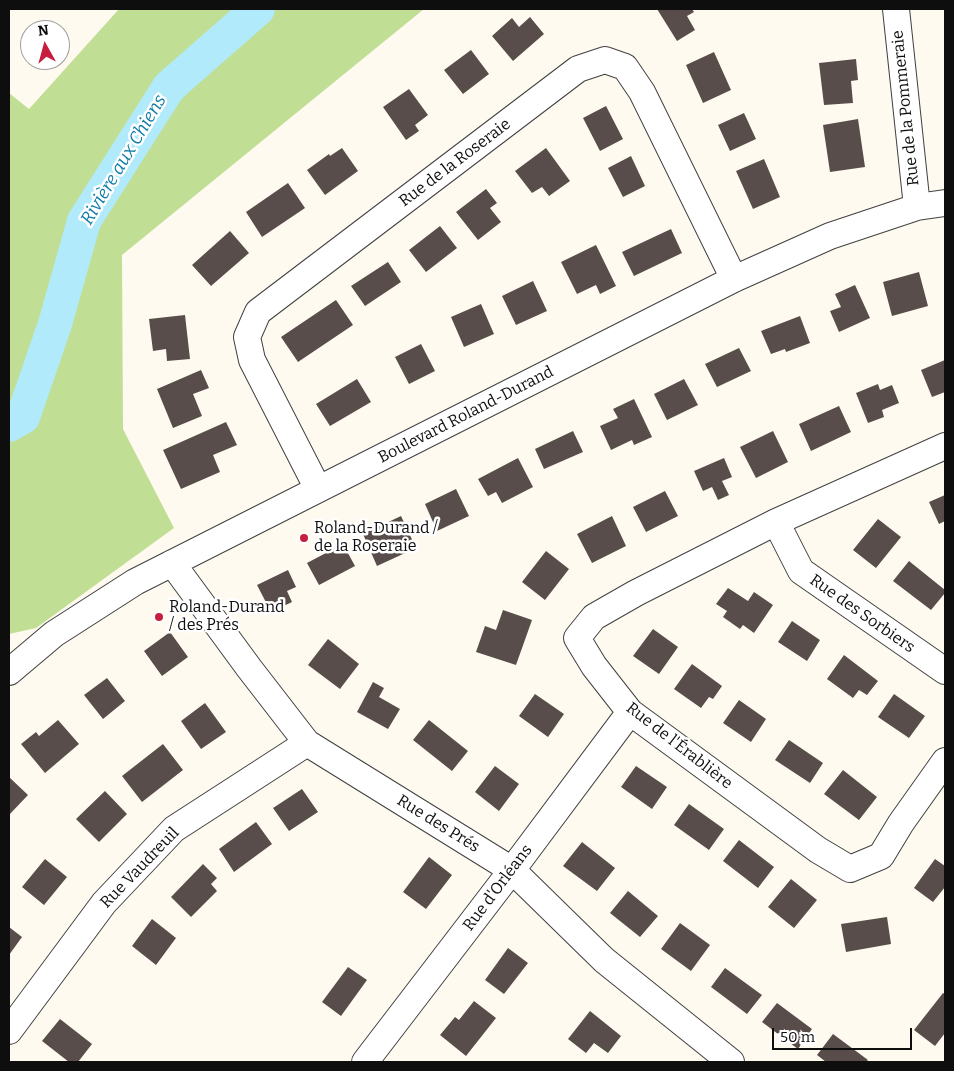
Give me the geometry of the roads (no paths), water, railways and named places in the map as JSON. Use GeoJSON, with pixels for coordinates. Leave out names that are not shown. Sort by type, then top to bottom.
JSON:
{"type":"FeatureCollection","features":[{"type":"Feature","properties":{"kind":"street","name":"Rue de la Pommeraie"},"geometry":{"type":"LineString","coordinates":[[896,9],[917,208]]}},
{"type":"Feature","properties":{"kind":"street","name":"Rue de la Roseraie"},"geometry":{"type":"LineString","coordinates":[[318,490],[252,360],[247,337],[258,312],[578,69],[605,60],[625,67],[642,92],[734,279]]}},
{"type":"Feature","properties":{"kind":"street","name":"Boulevard Roland-Durand"},"geometry":{"type":"LineString","coordinates":[[9,672],[54,634],[135,582],[734,279],[830,236],[917,208],[945,203]]}},
{"type":"Feature","properties":{"kind":"street","name":"Rue de l'Érablière"},"geometry":{"type":"LineString","coordinates":[[945,446],[776,522],[636,593],[594,617],[577,638],[594,666],[630,712],[818,850],[850,869],[881,856],[901,823],[945,761]]}},
{"type":"Feature","properties":{"kind":"street","name":"Rue des Sorbiers"},"geometry":{"type":"LineString","coordinates":[[776,522],[800,571],[945,671]]}},
{"type":"Feature","properties":{"kind":"street","name":"Rue des Prés"},"geometry":{"type":"LineString","coordinates":[[172,563],[248,668],[307,743],[512,870],[604,960],[731,1062]]}},
{"type":"Feature","properties":{"kind":"street","name":"Rue d'Orléans"},"geometry":{"type":"LineString","coordinates":[[365,1062],[630,712]]}},
{"type":"Feature","properties":{"kind":"street","name":"Rue Vaudreuil"},"geometry":{"type":"LineString","coordinates":[[9,1031],[104,903],[174,829],[307,743]]}},
{"type":"Feature","properties":{"kind":"waterway","name":"Rivière aux Chiens"},"geometry":{"type":"LineString","coordinates":[[9,425],[23,417],[55,324],[84,221],[169,87],[258,9]]}},
{"type":"Feature","properties":{"kind":"place","name":"Roland-Durand / de la Roseraie"},"geometry":{"type":"Point","coordinates":[304,538]}},
{"type":"Feature","properties":{"kind":"place","name":"Roland-Durand / des Prés"},"geometry":{"type":"Point","coordinates":[159,617]}}]}
